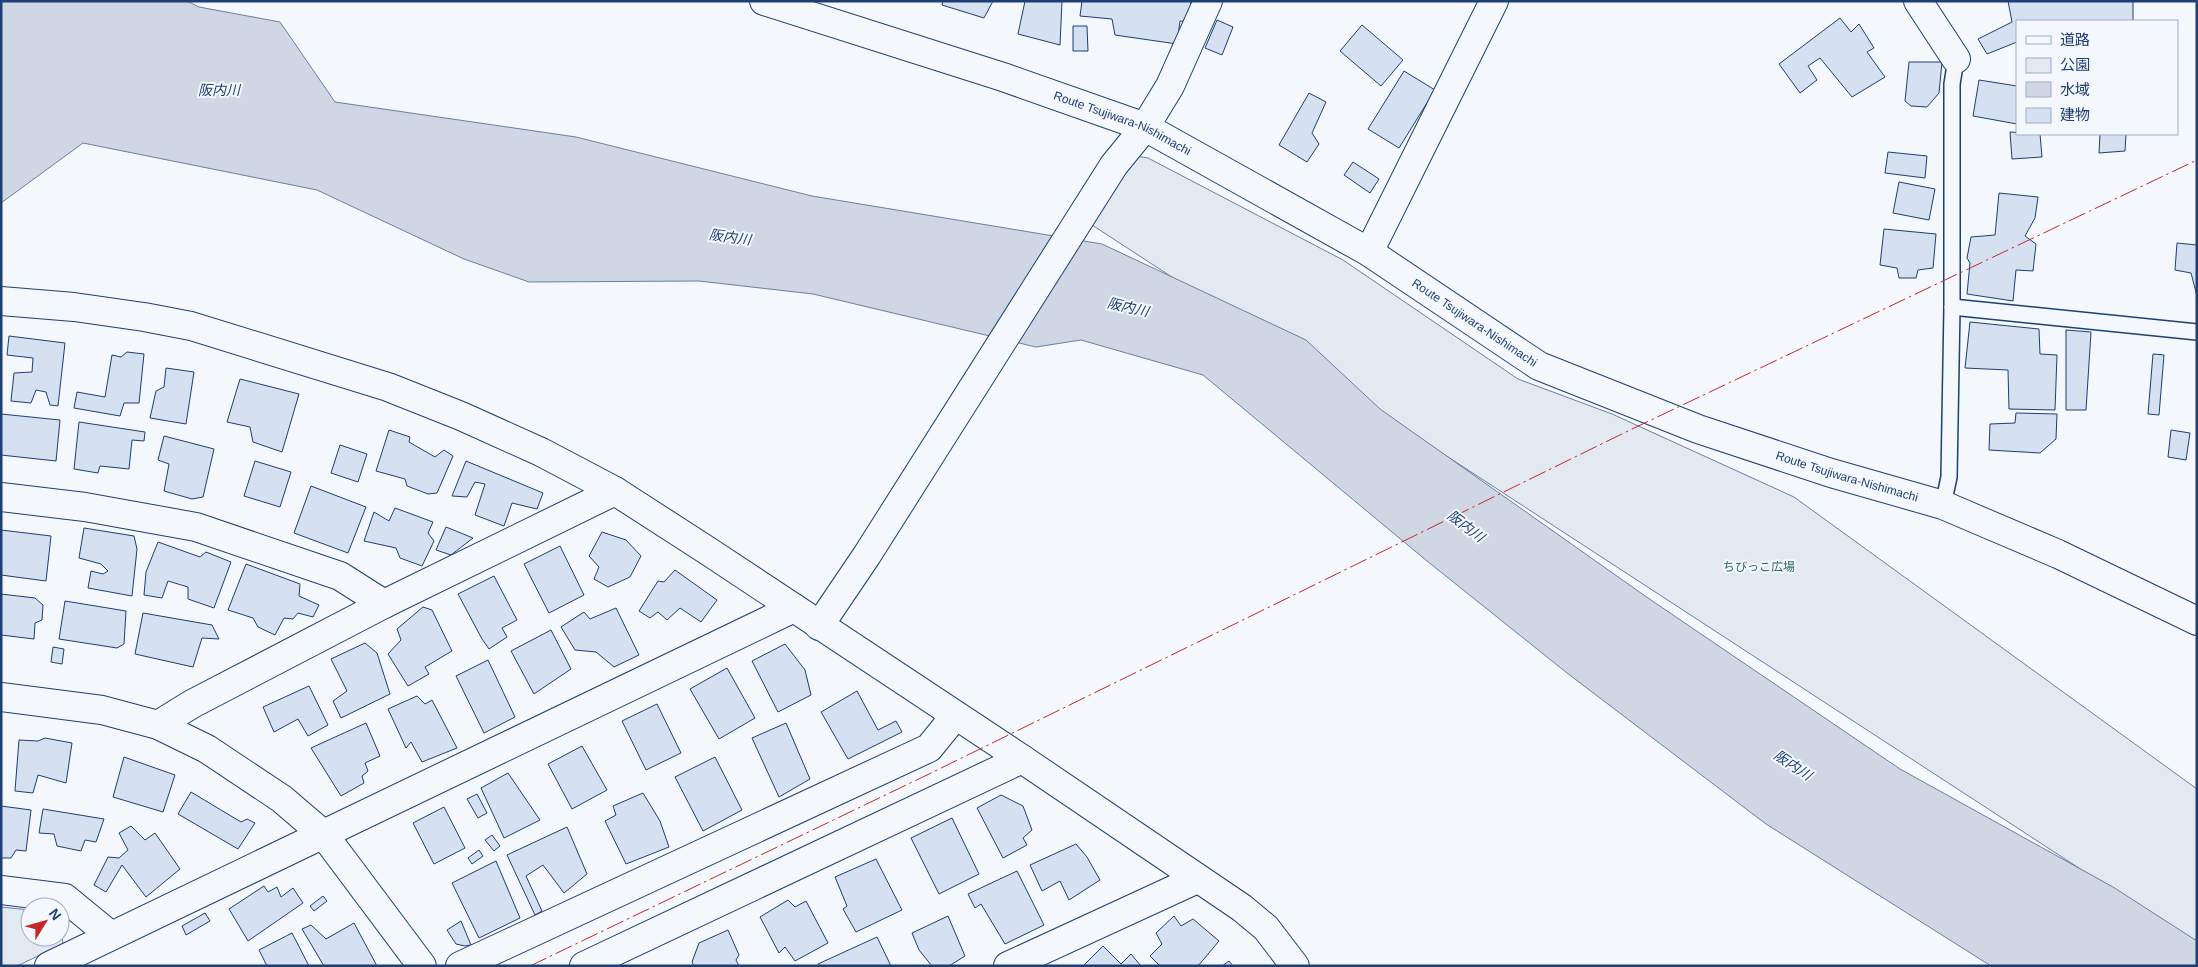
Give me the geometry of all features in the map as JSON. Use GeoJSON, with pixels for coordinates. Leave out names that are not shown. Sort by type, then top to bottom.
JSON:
{"type":"FeatureCollection","features":[{"type":"Feature","properties":{"kind":"street","name":"Route Tsujiwara-Nishimachi"},"geometry":{"type":"LineString","coordinates":[[764,1],[798,6],[1145,128],[1368,252],[1540,366],[1698,428],[1831,472],[1943,505],[2058,554],[2197,620]]}},
{"type":"Feature","properties":{"kind":"street"},"geometry":{"type":"LineString","coordinates":[[819,626],[867,555],[1114,165],[1145,128],[1170,86],[1208,1]]}},
{"type":"Feature","properties":{"kind":"street"},"geometry":{"type":"LineString","coordinates":[[1368,252],[1494,1]]}},
{"type":"Feature","properties":{"kind":"street"},"geometry":{"type":"LineString","coordinates":[[1918,1],[1956,59]]}},
{"type":"Feature","properties":{"kind":"street"},"geometry":{"type":"LineString","coordinates":[[1,301],[74,307],[144,316],[191,326],[388,387],[461,416],[541,452],[615,492],[794,608],[1242,908],[1266,928],[1296,966]]}},
{"type":"Feature","properties":{"kind":"street"},"geometry":{"type":"LineString","coordinates":[[158,725],[192,704],[384,604],[615,492]]}},
{"type":"Feature","properties":{"kind":"street"},"geometry":{"type":"LineString","coordinates":[[1,497],[85,507],[196,526],[340,576],[384,604]]}},
{"type":"Feature","properties":{"kind":"street"},"geometry":{"type":"LineString","coordinates":[[49,966],[110,935],[286,851],[324,835],[794,608]]}},
{"type":"Feature","properties":{"kind":"street"},"geometry":{"type":"LineString","coordinates":[[1,697],[102,710],[158,725],[207,749],[282,799],[324,835],[422,966]]}},
{"type":"Feature","properties":{"kind":"street"},"geometry":{"type":"LineString","coordinates":[[460,966],[929,748],[955,716]]}},
{"type":"Feature","properties":{"kind":"street"},"geometry":{"type":"LineString","coordinates":[[584,966],[1022,759]]}},
{"type":"Feature","properties":{"kind":"street"},"geometry":{"type":"LineString","coordinates":[[1017,964],[1197,879]]}},
{"type":"Feature","properties":{"kind":"street"},"geometry":{"type":"LineString","coordinates":[[1,890],[65,898],[110,935]]}},
{"type":"Feature","properties":{"kind":"lane"},"geometry":{"type":"LineString","coordinates":[[1943,505],[1949,477],[1952,307],[1952,84],[1956,59]]}},
{"type":"Feature","properties":{"kind":"lane"},"geometry":{"type":"LineString","coordinates":[[1952,307],[2197,332]]}},
{"type":"Feature","properties":{"kind":"green space","name":"ちびっこ広場"},"geometry":{"type":"Polygon","coordinates":[[[1135,156],[1148,158],[1343,260],[1518,379],[1612,414],[1794,497],[2197,789],[2197,945],[1089,223],[1135,156]]]}},
{"type":"Feature","properties":{"kind":"green space"},"geometry":{"type":"Polygon","coordinates":[[[1,907],[20,909],[20,947],[57,947],[17,966],[1,966],[1,907]]]}},
{"type":"Feature","properties":{"kind":"water","name":"阪内川"},"geometry":{"type":"Polygon","coordinates":[[[1,1],[187,1],[199,7],[280,22],[335,102],[576,137],[812,196],[1102,244],[1306,340],[1380,409],[1648,598],[1900,769],[2113,887],[2197,941],[2197,966],[1991,966],[1766,824],[1567,673],[1427,561],[1203,375],[1081,340],[1036,347],[813,294],[699,281],[529,282],[464,259],[317,190],[83,143],[1,203],[1,1]]]}},
{"type":"Feature","properties":{"kind":"building"},"geometry":{"type":"Polygon","coordinates":[[[943,1],[993,1],[984,18],[942,5],[943,1]]]}},
{"type":"Feature","properties":{"kind":"building"},"geometry":{"type":"Polygon","coordinates":[[[1025,1],[1062,1],[1060,45],[1018,34],[1025,1]]]}},
{"type":"Feature","properties":{"kind":"building"},"geometry":{"type":"Polygon","coordinates":[[[1082,1],[1191,1],[1189,22],[1180,21],[1177,44],[1115,35],[1112,19],[1080,16],[1082,1]]]}},
{"type":"Feature","properties":{"kind":"building"},"geometry":{"type":"Polygon","coordinates":[[[2008,1],[2133,1],[2133,20],[2016,20],[2016,42],[1987,54],[1978,39],[2012,22],[2008,1]]]}},
{"type":"Feature","properties":{"kind":"building"},"geometry":{"type":"Polygon","coordinates":[[[1840,18],[1851,32],[1859,24],[1874,48],[1867,52],[1885,77],[1852,97],[1820,58],[1808,66],[1817,80],[1800,93],[1779,64],[1840,18]]]}},
{"type":"Feature","properties":{"kind":"building"},"geometry":{"type":"Polygon","coordinates":[[[1217,20],[1233,27],[1222,55],[1205,48],[1217,20]]]}},
{"type":"Feature","properties":{"kind":"building"},"geometry":{"type":"Polygon","coordinates":[[[1362,25],[1403,60],[1381,86],[1340,51],[1362,25]]]}},
{"type":"Feature","properties":{"kind":"building"},"geometry":{"type":"Polygon","coordinates":[[[1073,26],[1087,26],[1088,51],[1073,51],[1073,26]]]}},
{"type":"Feature","properties":{"kind":"building"},"geometry":{"type":"Polygon","coordinates":[[[1909,62],[1942,62],[1939,93],[1927,107],[1911,106],[1905,101],[1909,62]]]}},
{"type":"Feature","properties":{"kind":"building"},"geometry":{"type":"Polygon","coordinates":[[[1404,71],[1435,90],[1399,148],[1368,129],[1404,71]]]}},
{"type":"Feature","properties":{"kind":"building"},"geometry":{"type":"Polygon","coordinates":[[[1979,80],[2016,86],[2016,124],[1973,116],[1979,80]]]}},
{"type":"Feature","properties":{"kind":"building"},"geometry":{"type":"Polygon","coordinates":[[[1309,93],[1326,102],[1312,133],[1319,144],[1307,162],[1279,145],[1309,93]]]}},
{"type":"Feature","properties":{"kind":"building"},"geometry":{"type":"Polygon","coordinates":[[[2010,132],[2016,132],[2016,135],[2040,135],[2042,157],[2012,159],[2010,132]]]}},
{"type":"Feature","properties":{"kind":"building"},"geometry":{"type":"Polygon","coordinates":[[[2100,135],[2126,135],[2125,151],[2099,153],[2100,135]]]}},
{"type":"Feature","properties":{"kind":"building"},"geometry":{"type":"Polygon","coordinates":[[[1888,152],[1927,156],[1925,178],[1885,173],[1888,152]]]}},
{"type":"Feature","properties":{"kind":"building"},"geometry":{"type":"Polygon","coordinates":[[[1353,162],[1379,179],[1370,193],[1344,175],[1353,162]]]}},
{"type":"Feature","properties":{"kind":"building"},"geometry":{"type":"Polygon","coordinates":[[[1899,182],[1935,189],[1929,220],[1893,213],[1899,182]]]}},
{"type":"Feature","properties":{"kind":"building"},"geometry":{"type":"Polygon","coordinates":[[[1999,193],[2038,197],[2035,218],[2025,236],[2036,244],[2033,271],[2016,270],[2013,301],[1967,294],[1970,263],[1967,258],[1971,237],[1995,235],[1999,193]]]}},
{"type":"Feature","properties":{"kind":"building"},"geometry":{"type":"Polygon","coordinates":[[[1884,229],[1936,234],[1933,268],[1918,270],[1916,278],[1899,278],[1897,268],[1880,265],[1884,229]]]}},
{"type":"Feature","properties":{"kind":"building"},"geometry":{"type":"Polygon","coordinates":[[[2177,243],[2197,245],[2197,296],[2191,273],[2175,270],[2177,243]]]}},
{"type":"Feature","properties":{"kind":"building"},"geometry":{"type":"Polygon","coordinates":[[[1970,322],[2039,329],[2040,354],[2057,355],[2055,410],[2009,409],[2008,370],[1965,368],[1970,322]]]}},
{"type":"Feature","properties":{"kind":"building"},"geometry":{"type":"Polygon","coordinates":[[[2066,330],[2091,332],[2086,410],[2066,410],[2066,330]]]}},
{"type":"Feature","properties":{"kind":"building"},"geometry":{"type":"Polygon","coordinates":[[[9,336],[65,343],[58,406],[50,405],[46,392],[36,390],[31,403],[11,401],[14,373],[32,372],[33,358],[7,355],[9,336]]]}},
{"type":"Feature","properties":{"kind":"building"},"geometry":{"type":"Polygon","coordinates":[[[127,352],[144,354],[139,403],[124,403],[120,416],[74,408],[77,392],[105,397],[112,355],[121,357],[127,352]]]}},
{"type":"Feature","properties":{"kind":"building"},"geometry":{"type":"Polygon","coordinates":[[[2153,354],[2164,355],[2159,415],[2148,414],[2153,354]]]}},
{"type":"Feature","properties":{"kind":"building"},"geometry":{"type":"Polygon","coordinates":[[[166,368],[194,372],[186,424],[150,418],[156,391],[164,387],[166,368]]]}},
{"type":"Feature","properties":{"kind":"building"},"geometry":{"type":"Polygon","coordinates":[[[240,379],[299,394],[282,452],[253,442],[250,427],[227,422],[240,379]]]}},
{"type":"Feature","properties":{"kind":"building"},"geometry":{"type":"Polygon","coordinates":[[[2016,413],[2057,414],[2056,439],[2040,453],[1989,450],[1990,424],[2015,423],[2016,413]]]}},
{"type":"Feature","properties":{"kind":"building"},"geometry":{"type":"Polygon","coordinates":[[[1,414],[60,420],[56,461],[1,455],[1,414]]]}},
{"type":"Feature","properties":{"kind":"building"},"geometry":{"type":"Polygon","coordinates":[[[79,422],[145,432],[144,441],[132,440],[129,469],[100,466],[98,473],[74,469],[79,422]]]}},
{"type":"Feature","properties":{"kind":"building"},"geometry":{"type":"Polygon","coordinates":[[[389,430],[410,437],[409,442],[435,457],[444,450],[453,456],[437,493],[428,494],[407,486],[405,479],[376,471],[389,430]]]}},
{"type":"Feature","properties":{"kind":"building"},"geometry":{"type":"Polygon","coordinates":[[[2171,430],[2190,433],[2186,460],[2168,457],[2171,430]]]}},
{"type":"Feature","properties":{"kind":"building"},"geometry":{"type":"Polygon","coordinates":[[[164,436],[214,449],[203,497],[192,499],[164,491],[169,464],[158,460],[164,436]]]}},
{"type":"Feature","properties":{"kind":"building"},"geometry":{"type":"Polygon","coordinates":[[[340,445],[367,454],[358,482],[331,473],[340,445]]]}},
{"type":"Feature","properties":{"kind":"building"},"geometry":{"type":"Polygon","coordinates":[[[255,461],[291,472],[280,507],[244,496],[255,461]]]}},
{"type":"Feature","properties":{"kind":"building"},"geometry":{"type":"Polygon","coordinates":[[[466,461],[543,493],[537,509],[512,503],[504,526],[475,515],[485,484],[475,482],[467,497],[452,496],[466,461]]]}},
{"type":"Feature","properties":{"kind":"building"},"geometry":{"type":"Polygon","coordinates":[[[311,486],[366,507],[348,553],[294,533],[311,486]]]}},
{"type":"Feature","properties":{"kind":"building"},"geometry":{"type":"Polygon","coordinates":[[[395,508],[433,522],[428,533],[434,541],[422,566],[400,558],[396,548],[364,541],[374,512],[389,521],[395,508]]]}},
{"type":"Feature","properties":{"kind":"building"},"geometry":{"type":"Polygon","coordinates":[[[446,527],[473,538],[451,555],[436,550],[446,527]]]}},
{"type":"Feature","properties":{"kind":"building"},"geometry":{"type":"Polygon","coordinates":[[[84,528],[134,536],[137,549],[132,596],[88,588],[91,571],[103,574],[108,571],[101,564],[79,558],[84,528]]]}},
{"type":"Feature","properties":{"kind":"building"},"geometry":{"type":"Polygon","coordinates":[[[1,530],[51,536],[46,581],[1,575],[1,530]]]}},
{"type":"Feature","properties":{"kind":"building"},"geometry":{"type":"Polygon","coordinates":[[[602,532],[626,540],[641,556],[630,577],[608,587],[594,579],[599,567],[589,556],[602,532]]]}},
{"type":"Feature","properties":{"kind":"building"},"geometry":{"type":"Polygon","coordinates":[[[158,542],[200,557],[206,552],[231,562],[214,608],[188,599],[188,587],[168,581],[162,598],[144,595],[146,572],[158,542]]]}},
{"type":"Feature","properties":{"kind":"building"},"geometry":{"type":"Polygon","coordinates":[[[560,546],[584,595],[549,613],[524,564],[560,546]]]}},
{"type":"Feature","properties":{"kind":"building"},"geometry":{"type":"Polygon","coordinates":[[[246,564],[300,584],[299,596],[319,605],[313,617],[298,613],[293,619],[284,618],[275,635],[258,627],[253,618],[228,610],[246,564]]]}},
{"type":"Feature","properties":{"kind":"building"},"geometry":{"type":"Polygon","coordinates":[[[675,570],[717,600],[701,622],[680,608],[667,620],[658,612],[650,618],[639,611],[658,581],[664,582],[675,570]]]}},
{"type":"Feature","properties":{"kind":"building"},"geometry":{"type":"Polygon","coordinates":[[[494,576],[517,620],[502,628],[507,637],[489,649],[458,594],[494,576]]]}},
{"type":"Feature","properties":{"kind":"building"},"geometry":{"type":"Polygon","coordinates":[[[1,594],[35,598],[43,605],[42,620],[35,623],[34,639],[1,635],[1,594]]]}},
{"type":"Feature","properties":{"kind":"building"},"geometry":{"type":"Polygon","coordinates":[[[65,601],[126,611],[124,644],[117,648],[59,639],[65,601]]]}},
{"type":"Feature","properties":{"kind":"building"},"geometry":{"type":"Polygon","coordinates":[[[423,607],[432,610],[452,651],[425,667],[429,674],[408,686],[388,654],[401,640],[397,629],[423,607]]]}},
{"type":"Feature","properties":{"kind":"building"},"geometry":{"type":"Polygon","coordinates":[[[616,608],[639,655],[614,667],[596,652],[575,650],[561,627],[584,612],[590,619],[616,608]]]}},
{"type":"Feature","properties":{"kind":"building"},"geometry":{"type":"Polygon","coordinates":[[[143,613],[212,625],[219,639],[202,638],[193,667],[135,654],[143,613]]]}},
{"type":"Feature","properties":{"kind":"building"},"geometry":{"type":"Polygon","coordinates":[[[551,630],[571,669],[534,694],[511,651],[551,630]]]}},
{"type":"Feature","properties":{"kind":"building"},"geometry":{"type":"Polygon","coordinates":[[[365,643],[377,653],[390,694],[341,718],[333,701],[347,691],[331,659],[365,643]]]}},
{"type":"Feature","properties":{"kind":"building"},"geometry":{"type":"Polygon","coordinates":[[[785,644],[805,670],[811,695],[778,712],[752,661],[785,644]]]}},
{"type":"Feature","properties":{"kind":"building"},"geometry":{"type":"Polygon","coordinates":[[[53,647],[64,649],[62,664],[51,662],[53,647]]]}},
{"type":"Feature","properties":{"kind":"building"},"geometry":{"type":"Polygon","coordinates":[[[488,660],[515,717],[484,733],[456,676],[488,660]]]}},
{"type":"Feature","properties":{"kind":"building"},"geometry":{"type":"Polygon","coordinates":[[[727,668],[755,718],[719,739],[690,689],[727,668]]]}},
{"type":"Feature","properties":{"kind":"building"},"geometry":{"type":"Polygon","coordinates":[[[309,686],[328,725],[308,736],[298,719],[274,732],[263,707],[309,686]]]}},
{"type":"Feature","properties":{"kind":"building"},"geometry":{"type":"Polygon","coordinates":[[[857,691],[878,730],[896,721],[902,732],[848,759],[821,712],[857,691]]]}},
{"type":"Feature","properties":{"kind":"building"},"geometry":{"type":"Polygon","coordinates":[[[417,696],[425,704],[432,700],[457,748],[422,762],[411,742],[406,748],[388,709],[417,696]]]}},
{"type":"Feature","properties":{"kind":"building"},"geometry":{"type":"Polygon","coordinates":[[[657,704],[681,753],[646,770],[622,721],[657,704]]]}},
{"type":"Feature","properties":{"kind":"building"},"geometry":{"type":"Polygon","coordinates":[[[366,723],[380,756],[365,763],[368,771],[362,776],[364,783],[341,796],[311,748],[366,723]]]}},
{"type":"Feature","properties":{"kind":"building"},"geometry":{"type":"Polygon","coordinates":[[[786,723],[810,779],[779,797],[752,738],[786,723]]]}},
{"type":"Feature","properties":{"kind":"building"},"geometry":{"type":"Polygon","coordinates":[[[45,738],[72,743],[66,783],[38,775],[33,793],[15,791],[19,740],[38,741],[45,738]]]}},
{"type":"Feature","properties":{"kind":"building"},"geometry":{"type":"Polygon","coordinates":[[[582,746],[607,790],[572,809],[548,764],[582,746]]]}},
{"type":"Feature","properties":{"kind":"building"},"geometry":{"type":"Polygon","coordinates":[[[124,757],[175,775],[163,812],[113,797],[124,757]]]}},
{"type":"Feature","properties":{"kind":"building"},"geometry":{"type":"Polygon","coordinates":[[[715,757],[742,810],[703,831],[675,777],[715,757]]]}},
{"type":"Feature","properties":{"kind":"building"},"geometry":{"type":"Polygon","coordinates":[[[508,773],[540,820],[504,838],[481,788],[508,773]]]}},
{"type":"Feature","properties":{"kind":"building"},"geometry":{"type":"Polygon","coordinates":[[[191,792],[241,822],[247,819],[255,823],[238,849],[178,814],[191,792]]]}},
{"type":"Feature","properties":{"kind":"building"},"geometry":{"type":"Polygon","coordinates":[[[643,793],[660,821],[669,847],[626,864],[605,821],[616,815],[613,806],[643,793]]]}},
{"type":"Feature","properties":{"kind":"building"},"geometry":{"type":"Polygon","coordinates":[[[477,794],[487,813],[478,818],[467,799],[477,794]]]}},
{"type":"Feature","properties":{"kind":"building"},"geometry":{"type":"Polygon","coordinates":[[[1001,795],[1023,806],[1032,830],[1023,838],[1027,845],[1003,858],[977,808],[1001,795]]]}},
{"type":"Feature","properties":{"kind":"building"},"geometry":{"type":"Polygon","coordinates":[[[1,806],[31,810],[26,851],[16,850],[11,858],[1,858],[1,806]]]}},
{"type":"Feature","properties":{"kind":"building"},"geometry":{"type":"Polygon","coordinates":[[[444,807],[465,848],[434,864],[413,823],[444,807]]]}},
{"type":"Feature","properties":{"kind":"building"},"geometry":{"type":"Polygon","coordinates":[[[43,809],[104,819],[96,842],[85,840],[81,851],[57,846],[54,834],[39,833],[43,809]]]}},
{"type":"Feature","properties":{"kind":"building"},"geometry":{"type":"Polygon","coordinates":[[[952,818],[979,874],[939,894],[911,838],[952,818]]]}},
{"type":"Feature","properties":{"kind":"building"},"geometry":{"type":"Polygon","coordinates":[[[131,826],[145,840],[155,833],[180,869],[146,897],[122,865],[106,892],[94,885],[108,857],[119,858],[128,850],[119,833],[131,826]]]}},
{"type":"Feature","properties":{"kind":"building"},"geometry":{"type":"Polygon","coordinates":[[[567,827],[587,874],[564,893],[543,865],[526,876],[542,911],[535,915],[507,855],[567,827]]]}},
{"type":"Feature","properties":{"kind":"building"},"geometry":{"type":"Polygon","coordinates":[[[492,835],[500,846],[494,851],[485,840],[492,835]]]}},
{"type":"Feature","properties":{"kind":"building"},"geometry":{"type":"Polygon","coordinates":[[[1076,844],[1087,857],[1100,880],[1069,900],[1060,881],[1042,891],[1030,865],[1076,844]]]}},
{"type":"Feature","properties":{"kind":"building"},"geometry":{"type":"Polygon","coordinates":[[[479,850],[483,856],[472,864],[468,858],[479,850]]]}},
{"type":"Feature","properties":{"kind":"building"},"geometry":{"type":"Polygon","coordinates":[[[876,859],[902,910],[856,932],[843,909],[847,906],[835,877],[876,859]]]}},
{"type":"Feature","properties":{"kind":"building"},"geometry":{"type":"Polygon","coordinates":[[[496,861],[520,918],[479,938],[452,883],[496,861]]]}},
{"type":"Feature","properties":{"kind":"building"},"geometry":{"type":"Polygon","coordinates":[[[1017,871],[1044,925],[1005,944],[981,904],[975,908],[968,894],[1017,871]]]}},
{"type":"Feature","properties":{"kind":"building"},"geometry":{"type":"Polygon","coordinates":[[[264,886],[268,892],[277,887],[281,897],[293,888],[303,903],[248,941],[229,909],[264,886]]]}},
{"type":"Feature","properties":{"kind":"building"},"geometry":{"type":"Polygon","coordinates":[[[323,896],[327,901],[314,911],[310,906],[323,896]]]}},
{"type":"Feature","properties":{"kind":"building"},"geometry":{"type":"Polygon","coordinates":[[[788,900],[795,907],[806,901],[828,943],[795,961],[785,947],[779,953],[760,917],[788,900]]]}},
{"type":"Feature","properties":{"kind":"building"},"geometry":{"type":"Polygon","coordinates":[[[205,913],[210,921],[186,935],[182,926],[205,913]]]}},
{"type":"Feature","properties":{"kind":"building"},"geometry":{"type":"Polygon","coordinates":[[[948,916],[965,956],[949,966],[932,966],[919,950],[912,933],[948,916]]]}},
{"type":"Feature","properties":{"kind":"building"},"geometry":{"type":"Polygon","coordinates":[[[1174,916],[1181,926],[1193,919],[1219,941],[1198,966],[1160,966],[1150,956],[1162,944],[1156,933],[1174,916]]]}},
{"type":"Feature","properties":{"kind":"building"},"geometry":{"type":"Polygon","coordinates":[[[461,921],[471,945],[456,944],[447,930],[461,921]]]}},
{"type":"Feature","properties":{"kind":"building"},"geometry":{"type":"Polygon","coordinates":[[[354,923],[377,966],[324,966],[302,929],[311,925],[326,939],[354,923]]]}},
{"type":"Feature","properties":{"kind":"building"},"geometry":{"type":"Polygon","coordinates":[[[728,930],[739,955],[736,960],[739,966],[694,966],[692,962],[699,943],[728,930]]]}},
{"type":"Feature","properties":{"kind":"building"},"geometry":{"type":"Polygon","coordinates":[[[292,933],[309,966],[267,966],[259,950],[292,933]]]}},
{"type":"Feature","properties":{"kind":"building"},"geometry":{"type":"Polygon","coordinates":[[[877,937],[891,966],[819,966],[818,964],[877,937]]]}},
{"type":"Feature","properties":{"kind":"building"},"geometry":{"type":"Polygon","coordinates":[[[1103,946],[1121,964],[1131,954],[1141,966],[1083,966],[1103,946]]]}},
{"type":"Feature","properties":{"kind":"building"},"geometry":{"type":"Polygon","coordinates":[[[1229,961],[1233,966],[1222,966],[1229,961]]]}},
{"type":"Feature","properties":{"kind":"power"},"geometry":{"type":"LineString","coordinates":[[530,966],[929,774],[1630,430],[2197,160]]}}]}
